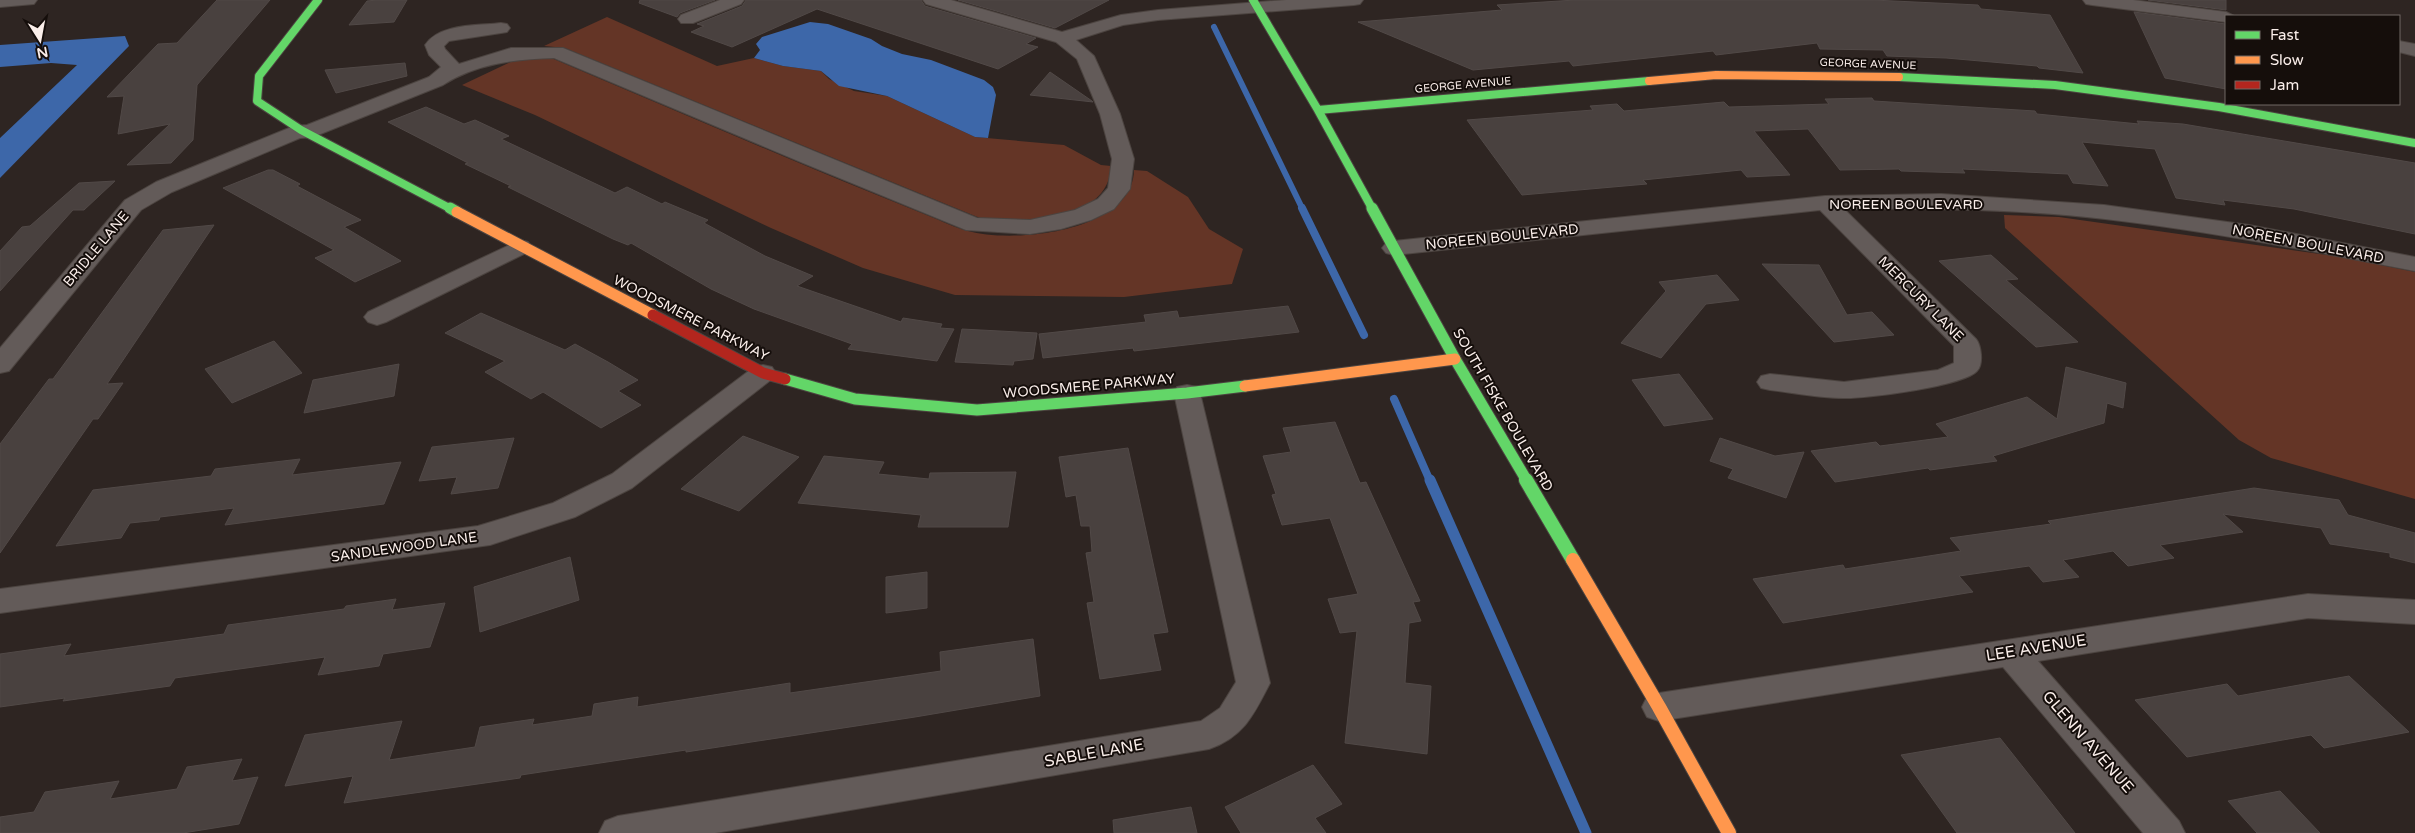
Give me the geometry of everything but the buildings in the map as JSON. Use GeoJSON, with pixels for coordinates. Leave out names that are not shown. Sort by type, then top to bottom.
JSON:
{"type":"FeatureCollection","features":[{"type":"Feature","properties":{"kind":"street"},"geometry":{"type":"LineString","coordinates":[[0,2],[28,0]]}},
{"type":"Feature","properties":{"kind":"street","name":"WOODSMERE PARKWAY"},"geometry":{"type":"LineString","coordinates":[[318,0],[259,76],[257,101],[303,131],[762,373],[855,399],[977,410],[1186,393],[1455,359]]}},
{"type":"Feature","properties":{"kind":"street"},"geometry":{"type":"LineString","coordinates":[[687,19],[735,0]]}},
{"type":"Feature","properties":{"kind":"street"},"geometry":{"type":"LineString","coordinates":[[932,0],[1062,38],[1121,20],[1255,4],[1354,0]]}},
{"type":"Feature","properties":{"kind":"street"},"geometry":{"type":"LineString","coordinates":[[2092,0],[2225,17]]}},
{"type":"Feature","properties":{"kind":"street","name":"SOUTH FISKE BOULEVARD"},"geometry":{"type":"LineString","coordinates":[[1255,4],[1318,110],[1455,359],[1659,707],[1729,833]]}},
{"type":"Feature","properties":{"kind":"street"},"geometry":{"type":"LineString","coordinates":[[447,74],[451,66],[436,51],[434,45],[436,42],[455,34],[502,28]]}},
{"type":"Feature","properties":{"kind":"street","name":"BRIDLE LANE"},"geometry":{"type":"LineString","coordinates":[[0,365],[133,205],[164,187],[303,131],[436,81],[447,74],[511,54],[556,52],[810,159],[974,225],[1030,227],[1061,222],[1083,215],[1106,204],[1119,189],[1123,159],[1102,95],[1085,56],[1062,38]]}},
{"type":"Feature","properties":{"kind":"street"},"geometry":{"type":"LineString","coordinates":[[2400,47],[2415,50]]}},
{"type":"Feature","properties":{"kind":"street","name":"GEORGE AVENUE"},"geometry":{"type":"LineString","coordinates":[[1318,110],[1716,75],[1870,75],[2055,85],[2219,107],[2415,143]]}},
{"type":"Feature","properties":{"kind":"street","name":"NOREEN BOULEVARD"},"geometry":{"type":"LineString","coordinates":[[1394,248],[1824,203],[1941,201],[2104,212],[2249,232],[2415,264]]}},
{"type":"Feature","properties":{"kind":"street","name":"MERCURY LANE"},"geometry":{"type":"LineString","coordinates":[[1770,382],[1844,390],[1943,378],[1966,367],[1967,344],[1824,203]]}},
{"type":"Feature","properties":{"kind":"street"},"geometry":{"type":"LineString","coordinates":[[377,317],[520,247]]}},
{"type":"Feature","properties":{"kind":"street","name":"SANDLEWOOD LANE"},"geometry":{"type":"LineString","coordinates":[[0,601],[479,537],[564,510],[622,481],[762,373]]}},
{"type":"Feature","properties":{"kind":"street","name":"SABLE LANE"},"geometry":{"type":"LineString","coordinates":[[618,833],[1209,734],[1232,718],[1253,683],[1186,393]]}},
{"type":"Feature","properties":{"kind":"street","name":"LEE AVENUE"},"geometry":{"type":"LineString","coordinates":[[1659,707],[2308,606],[2415,612]]}},
{"type":"Feature","properties":{"kind":"street","name":"GLENN AVENUE"},"geometry":{"type":"LineString","coordinates":[[2010,652],[2166,833]]}},
{"type":"Feature","properties":{"kind":"shaded area"},"geometry":{"type":"Polygon","coordinates":[[[607,17],[717,66],[754,58],[783,66],[821,71],[829,79],[854,91],[887,96],[975,137],[1064,145],[1101,165],[1111,166],[1106,185],[1095,199],[1079,209],[1060,215],[1039,219],[1017,220],[980,218],[565,48],[544,46],[607,17]]]}},
{"type":"Feature","properties":{"kind":"shaded area"},"geometry":{"type":"Polygon","coordinates":[[[521,57],[549,57],[845,182],[968,231],[988,235],[1040,234],[1067,229],[1093,220],[1114,208],[1128,191],[1134,170],[1147,171],[1188,197],[1209,229],[1243,249],[1232,284],[1124,297],[955,295],[863,268],[771,228],[535,115],[462,85],[521,57]]]}},
{"type":"Feature","properties":{"kind":"shaded area"},"geometry":{"type":"Polygon","coordinates":[[[2004,215],[2059,217],[2341,257],[2415,272],[2415,499],[2271,458],[2239,440],[2005,228],[2004,215]]]}},
{"type":"Feature","properties":{"kind":"water"},"geometry":{"type":"Polygon","coordinates":[[[810,22],[828,24],[871,39],[882,46],[902,54],[931,60],[984,80],[993,87],[996,95],[988,138],[975,137],[887,96],[839,86],[821,71],[783,66],[754,58],[760,50],[756,44],[762,37],[810,22]]]}},
{"type":"Feature","properties":{"kind":"water"},"geometry":{"type":"Polygon","coordinates":[[[125,36],[129,46],[0,178],[0,138],[77,65],[51,63],[0,67],[0,45],[125,36]]]}},
{"type":"Feature","properties":{"kind":"waterway"},"geometry":{"type":"LineString","coordinates":[[1214,27],[1303,210]]}},
{"type":"Feature","properties":{"kind":"waterway"},"geometry":{"type":"LineString","coordinates":[[1302,208],[1364,335]]}},
{"type":"Feature","properties":{"kind":"waterway"},"geometry":{"type":"LineString","coordinates":[[1394,399],[1430,481]]}},
{"type":"Feature","properties":{"kind":"waterway"},"geometry":{"type":"LineString","coordinates":[[1430,480],[1586,833]]}},
{"type":"Feature","properties":{"kind":"traffic: fast"},"geometry":{"type":"LineString","coordinates":[[318,0],[259,76],[257,101],[301,130],[457,212]]}},
{"type":"Feature","properties":{"kind":"traffic: fast"},"geometry":{"type":"LineString","coordinates":[[1253,0],[1318,110],[1455,359],[1573,560]]}},
{"type":"Feature","properties":{"kind":"traffic: fast"},"geometry":{"type":"LineString","coordinates":[[1899,77],[2055,85],[2219,107],[2415,143]]}},
{"type":"Feature","properties":{"kind":"traffic: fast"},"geometry":{"type":"LineString","coordinates":[[1318,110],[1649,81]]}},
{"type":"Feature","properties":{"kind":"traffic: fast"},"geometry":{"type":"LineString","coordinates":[[785,379],[855,399],[977,410],[1187,393],[1245,386]]}},
{"type":"Feature","properties":{"kind":"traffic: slow"},"geometry":{"type":"LineString","coordinates":[[1649,81],[1716,75],[1899,77]]}},
{"type":"Feature","properties":{"kind":"traffic: slow"},"geometry":{"type":"LineString","coordinates":[[457,212],[653,315]]}},
{"type":"Feature","properties":{"kind":"traffic: slow"},"geometry":{"type":"LineString","coordinates":[[1245,386],[1455,359]]}},
{"type":"Feature","properties":{"kind":"traffic: slow"},"geometry":{"type":"LineString","coordinates":[[1573,560],[1659,707],[1729,833]]}},
{"type":"Feature","properties":{"kind":"traffic: jam"},"geometry":{"type":"LineString","coordinates":[[653,315],[763,373],[785,379]]}}]}
